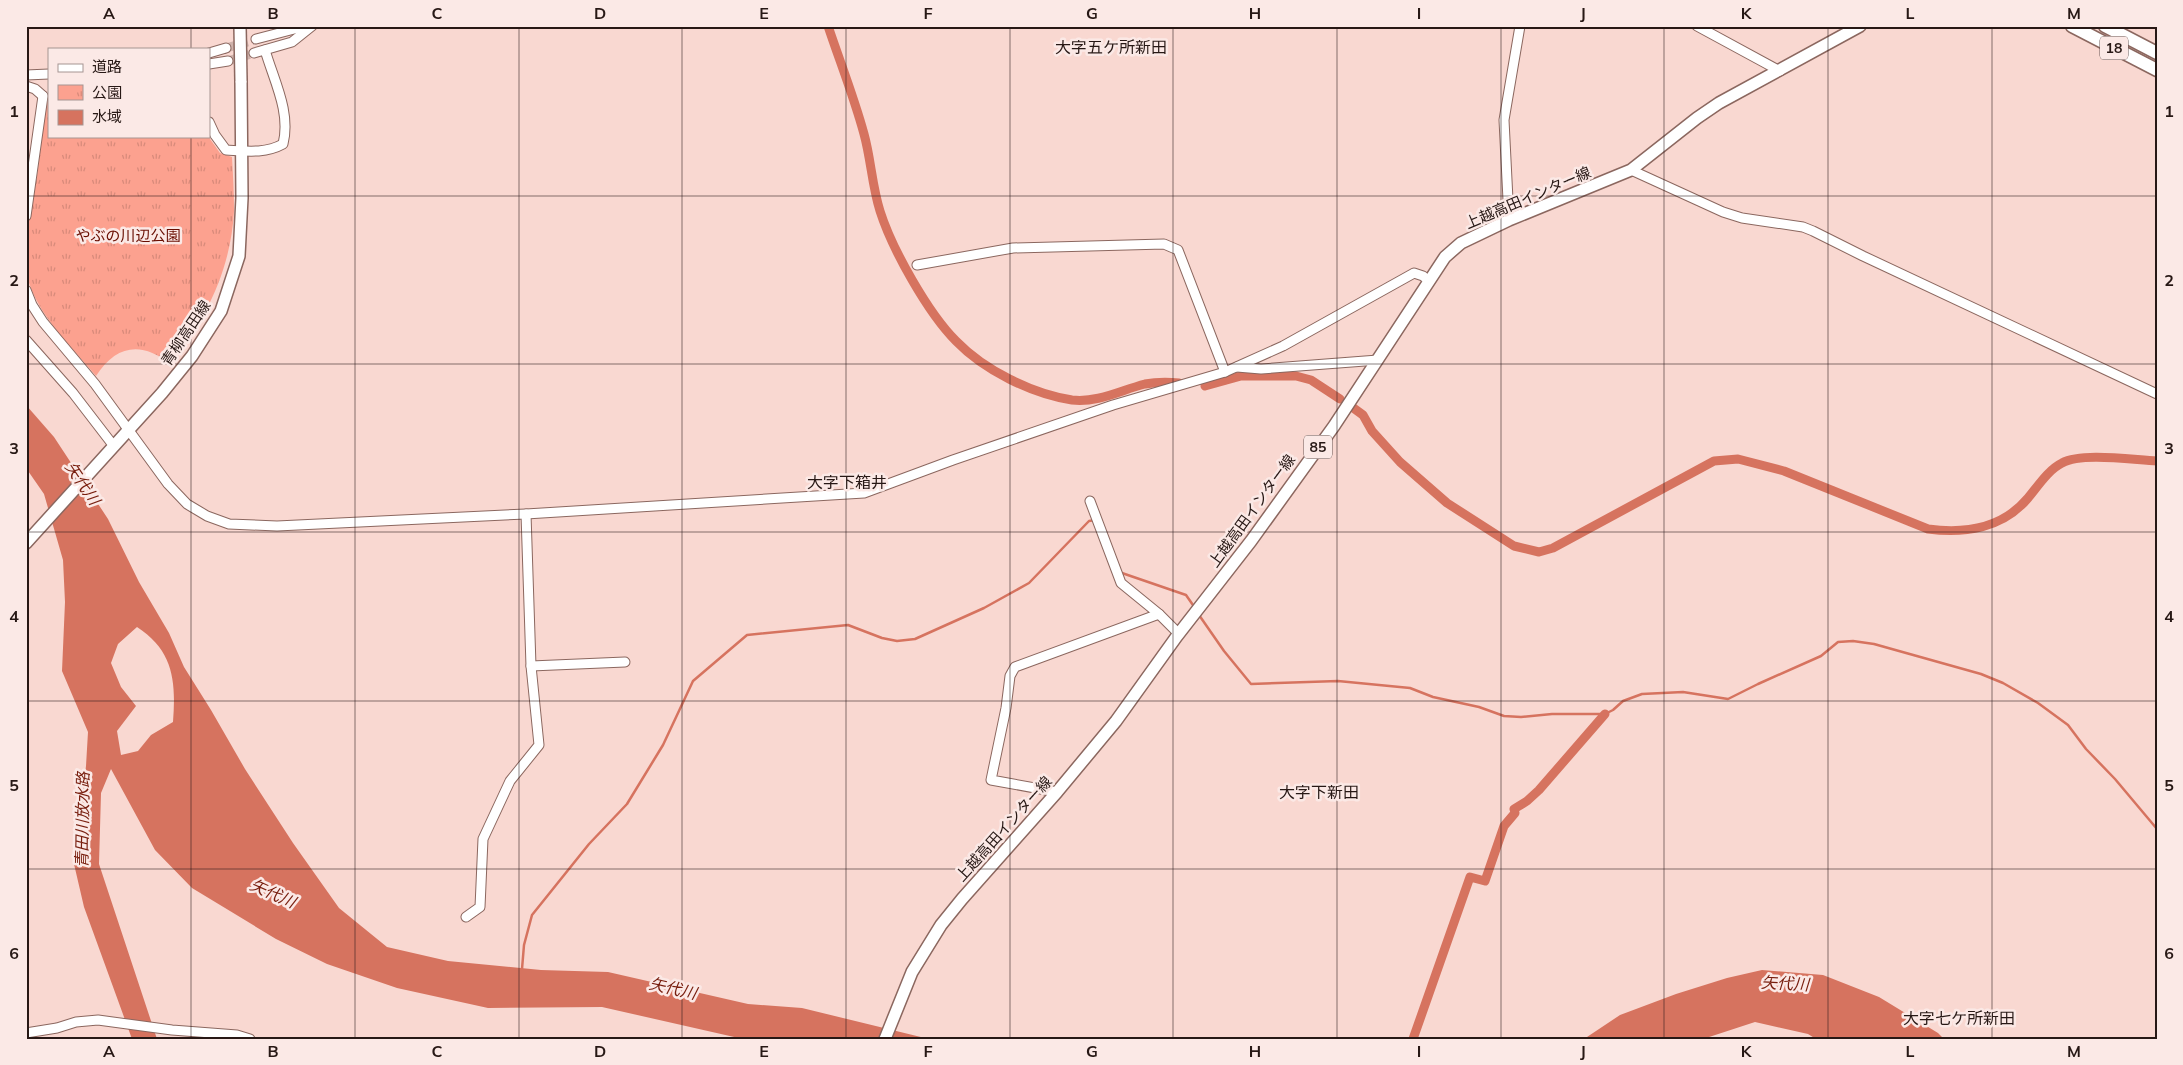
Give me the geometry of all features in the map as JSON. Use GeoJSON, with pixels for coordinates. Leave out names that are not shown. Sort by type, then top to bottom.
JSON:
{"type":"FeatureCollection","features":[{"type":"Feature","properties":{"kind":"highway","name":"18"},"geometry":{"type":"LineString","coordinates":[[2072,26],[2157,70]]}},
{"type":"Feature","properties":{"kind":"highway","name":"18"},"geometry":{"type":"LineString","coordinates":[[2105,26],[2157,53]]}},
{"type":"Feature","properties":{"kind":"main road","name":"青柳高田線"},"geometry":{"type":"LineString","coordinates":[[26,543],[192,356],[222,311],[239,256],[242,198],[240,26]]}},
{"type":"Feature","properties":{"kind":"main road","name":"上越高田インター線"},"geometry":{"type":"LineString","coordinates":[[885,1039],[912,972],[941,925],[1116,721],[1179,634],[1251,541],[1334,426],[1429,281],[1453,249],[1509,220],[1631,170],[1697,118],[1860,26]]}},
{"type":"Feature","properties":{"kind":"street"},"geometry":{"type":"LineString","coordinates":[[256,40],[306,26]]}},
{"type":"Feature","properties":{"kind":"street"},"geometry":{"type":"LineString","coordinates":[[254,53],[292,42],[312,26]]}},
{"type":"Feature","properties":{"kind":"street"},"geometry":{"type":"LineString","coordinates":[[1509,220],[1504,120],[1520,26]]}},
{"type":"Feature","properties":{"kind":"street"},"geometry":{"type":"LineString","coordinates":[[1697,26],[1780,71]]}},
{"type":"Feature","properties":{"kind":"street"},"geometry":{"type":"LineString","coordinates":[[210,52],[226,48]]}},
{"type":"Feature","properties":{"kind":"street"},"geometry":{"type":"LineString","coordinates":[[210,124],[226,150],[261,151],[283,144],[286,131],[281,98],[265,50]]}},
{"type":"Feature","properties":{"kind":"street"},"geometry":{"type":"LineString","coordinates":[[210,64],[228,61]]}},
{"type":"Feature","properties":{"kind":"street"},"geometry":{"type":"LineString","coordinates":[[26,76],[48,74]]}},
{"type":"Feature","properties":{"kind":"street"},"geometry":{"type":"LineString","coordinates":[[26,86],[46,94],[26,216]]}},
{"type":"Feature","properties":{"kind":"street"},"geometry":{"type":"LineString","coordinates":[[1631,170],[1723,212],[1742,218],[1803,227],[1813,231],[1862,256],[2157,394]]}},
{"type":"Feature","properties":{"kind":"street"},"geometry":{"type":"LineString","coordinates":[[917,265],[1013,248],[1164,244],[1178,250],[1225,372]]}},
{"type":"Feature","properties":{"kind":"street"},"geometry":{"type":"LineString","coordinates":[[26,290],[32,305],[43,322],[95,384],[168,484],[187,504],[207,516],[229,524],[277,526],[526,514],[864,493],[1113,405],[1225,372],[1283,346],[1414,273],[1423,276],[1429,281]]}},
{"type":"Feature","properties":{"kind":"street"},"geometry":{"type":"LineString","coordinates":[[26,340],[73,393],[113,445]]}},
{"type":"Feature","properties":{"kind":"street"},"geometry":{"type":"LineString","coordinates":[[1237,367],[1261,369],[1378,360]]}},
{"type":"Feature","properties":{"kind":"street"},"geometry":{"type":"LineString","coordinates":[[1090,501],[1121,583],[1159,614],[1179,634]]}},
{"type":"Feature","properties":{"kind":"street"},"geometry":{"type":"LineString","coordinates":[[466,917],[480,907],[483,839],[510,781],[539,745],[531,666],[526,514]]}},
{"type":"Feature","properties":{"kind":"street"},"geometry":{"type":"LineString","coordinates":[[1057,792],[991,780],[1006,708],[1010,676],[1015,667],[1159,614]]}},
{"type":"Feature","properties":{"kind":"street"},"geometry":{"type":"LineString","coordinates":[[531,666],[625,662]]}},
{"type":"Feature","properties":{"kind":"street"},"geometry":{"type":"LineString","coordinates":[[26,1033],[57,1028],[76,1022],[98,1020],[172,1030],[237,1035],[250,1039]]}},
{"type":"Feature","properties":{"kind":"street"},"geometry":{"type":"LineString","coordinates":[[57,1028],[57,1039]]}},
{"type":"Feature","properties":{"kind":"green space","name":"やぶの川辺公園"},"geometry":{"type":"Polygon","coordinates":[[[48,100],[48,138],[209,138],[220,153],[232,157],[234,211],[228,253],[222,273],[205,312],[195,330],[170,364],[149,352],[139,349],[129,350],[111,358],[96,376],[56,329],[38,304],[27,276],[25,251],[48,100]]]}},
{"type":"Feature","properties":{"kind":"water"},"geometry":{"type":"Polygon","coordinates":[[[26,405],[54,437],[108,519],[139,582],[169,633],[184,667],[245,769],[293,843],[339,908],[387,947],[448,961],[541,970],[608,972],[748,1004],[802,1008],[929,1039],[743,1039],[602,1007],[488,1008],[397,988],[327,964],[276,939],[192,888],[155,850],[111,769],[101,793],[99,864],[157,1039],[132,1039],[84,907],[74,864],[86,766],[88,732],[62,671],[65,602],[63,560],[44,494],[26,468],[26,405]],[[137,627],[118,644],[111,663],[121,687],[136,706],[117,731],[121,755],[138,751],[151,735],[173,722],[174,694],[170,669],[159,646],[137,627]]]}},
{"type":"Feature","properties":{"kind":"water","name":"矢代川"},"geometry":{"type":"Polygon","coordinates":[[[1762,970],[1823,975],[1879,997],[1938,1033],[1944,1039],[1816,1039],[1808,1034],[1755,1022],[1703,1039],[1584,1039],[1620,1015],[1676,994],[1727,978],[1762,970]]]}},
{"type":"Feature","properties":{"kind":"waterway"},"geometry":{"type":"LineString","coordinates":[[828,26],[860,120],[877,202],[886,226],[912,280],[934,314],[956,341],[967,352],[994,371],[1041,392],[1072,400],[1091,400],[1145,384],[1179,383]]}},
{"type":"Feature","properties":{"kind":"waterway"},"geometry":{"type":"LineString","coordinates":[[1205,386],[1241,376],[1296,376],[1311,380],[1340,399]]}},
{"type":"Feature","properties":{"kind":"waterway"},"geometry":{"type":"LineString","coordinates":[[1352,407],[1363,415],[1372,431],[1400,462],[1447,503],[1514,546],[1539,552],[1553,548],[1714,461],[1738,459],[1784,471],[1928,529],[1942,530],[1982,527],[2007,516],[2028,498],[2052,470],[2062,463],[2071,460],[2095,457],[2157,461]]}},
{"type":"Feature","properties":{"kind":"waterway"},"geometry":{"type":"LineString","coordinates":[[522,969],[524,945],[532,915],[589,844],[627,804],[663,745],[693,681],[747,635],[848,625],[882,638],[897,641],[915,639],[984,608],[1029,583],[1089,521],[1095,520]]}},
{"type":"Feature","properties":{"kind":"waterway"},"geometry":{"type":"LineString","coordinates":[[1119,572],[1186,595],[1195,608]]}},
{"type":"Feature","properties":{"kind":"waterway"},"geometry":{"type":"LineString","coordinates":[[1199,615],[1224,651],[1251,684],[1338,681],[1410,688],[1433,697],[1479,707],[1504,716],[1521,717],[1552,714],[1605,714],[1623,701],[1642,694],[1683,692],[1728,699],[1821,656],[1838,642],[1853,641],[1874,644],[1981,674],[2003,683],[2038,703],[2068,725],[2086,749],[2115,779],[2157,829]]}},
{"type":"Feature","properties":{"kind":"waterway"},"geometry":{"type":"LineString","coordinates":[[1413,1039],[1470,877],[1485,881],[1504,826],[1515,813],[1514,809],[1539,790],[1605,714]]}},
{"type":"Feature","properties":{"kind":"tunnel"},"geometry":{"type":"LineString","coordinates":[[226,48],[258,39]]}},
{"type":"Feature","properties":{"kind":"tunnel"},"geometry":{"type":"LineString","coordinates":[[228,61],[254,53]]}},
{"type":"Feature","properties":{"kind":"district","name":"大字五ケ所新田"},"geometry":{"type":"Point","coordinates":[1111,47]}},
{"type":"Feature","properties":{"kind":"district","name":"大字下箱井"},"geometry":{"type":"Point","coordinates":[847,482]}},
{"type":"Feature","properties":{"kind":"district","name":"大字下新田"},"geometry":{"type":"Point","coordinates":[1319,792]}},
{"type":"Feature","properties":{"kind":"district","name":"大字七ケ所新田"},"geometry":{"type":"Point","coordinates":[1959,1018]}},
{"type":"Feature","properties":{"kind":"water label","name":"青田川放水路"},"geometry":{"type":"Point","coordinates":[82,820]}}]}
